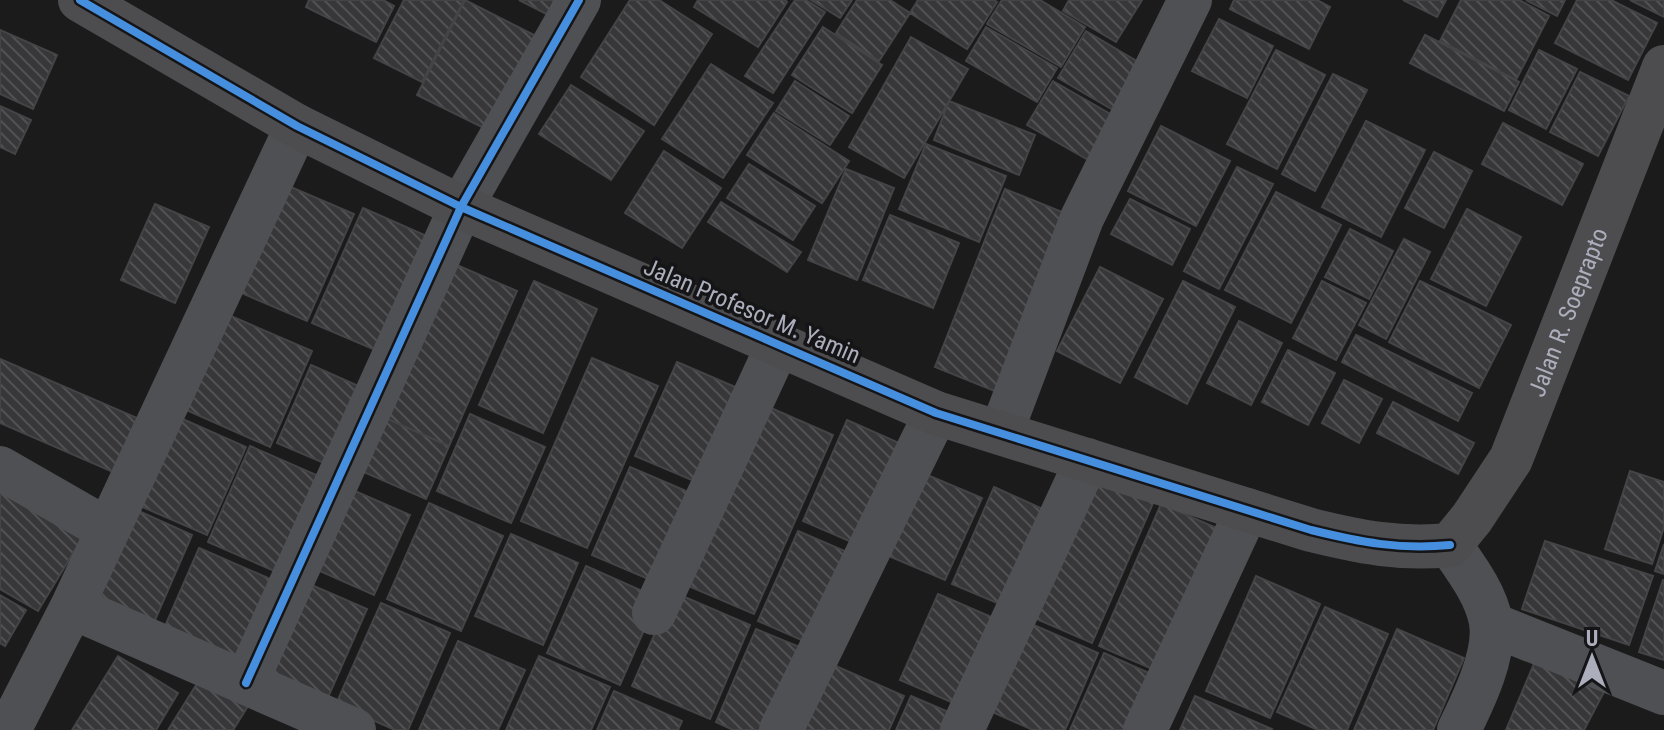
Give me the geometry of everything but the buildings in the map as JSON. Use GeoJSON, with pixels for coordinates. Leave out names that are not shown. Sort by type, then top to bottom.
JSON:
{"type":"FeatureCollection","features":[{"type":"Feature","properties":{"kind":"main road","name":"Jalan Profesor M. Yamin"},"geometry":{"type":"LineString","coordinates":[[80,0],[297,126],[461,207],[936,413],[1311,530],[1372,545],[1417,548],[1450,545]]}},
{"type":"Feature","properties":{"kind":"main road","name":"Jalan R. Soeprapto"},"geometry":{"type":"LineString","coordinates":[[1450,545],[1511,459],[1664,67]]}},
{"type":"Feature","properties":{"kind":"street"},"geometry":{"type":"LineString","coordinates":[[246,683],[461,207],[579,0]]}},
{"type":"Feature","properties":{"kind":"street"},"geometry":{"type":"LineString","coordinates":[[1001,433],[1082,218],[1190,0]]}},
{"type":"Feature","properties":{"kind":"street"},"geometry":{"type":"LineString","coordinates":[[9,730],[72,607],[297,126]]}},
{"type":"Feature","properties":{"kind":"street"},"geometry":{"type":"LineString","coordinates":[[654,613],[778,345]]}},
{"type":"Feature","properties":{"kind":"street"},"geometry":{"type":"LineString","coordinates":[[781,730],[936,413]]}},
{"type":"Feature","properties":{"kind":"street"},"geometry":{"type":"LineString","coordinates":[[962,730],[1087,460]]}},
{"type":"Feature","properties":{"kind":"street"},"geometry":{"type":"LineString","coordinates":[[0,468],[108,530]]}},
{"type":"Feature","properties":{"kind":"street"},"geometry":{"type":"LineString","coordinates":[[1145,730],[1247,510]]}},
{"type":"Feature","properties":{"kind":"street"},"geometry":{"type":"LineString","coordinates":[[1450,545],[1479,589],[1491,624],[1488,654],[1477,692],[1459,730]]}},
{"type":"Feature","properties":{"kind":"street"},"geometry":{"type":"LineString","coordinates":[[72,607],[354,730]]}},
{"type":"Feature","properties":{"kind":"street"},"geometry":{"type":"LineString","coordinates":[[1491,624],[1664,693]]}},
{"type":"Feature","properties":{"kind":"cycle path"},"geometry":{"type":"LineString","coordinates":[[80,0],[297,126],[461,207],[936,413],[1311,530],[1380,544],[1450,545]]}},
{"type":"Feature","properties":{"kind":"cycle path"},"geometry":{"type":"LineString","coordinates":[[246,683],[461,207],[579,0]]}}]}
